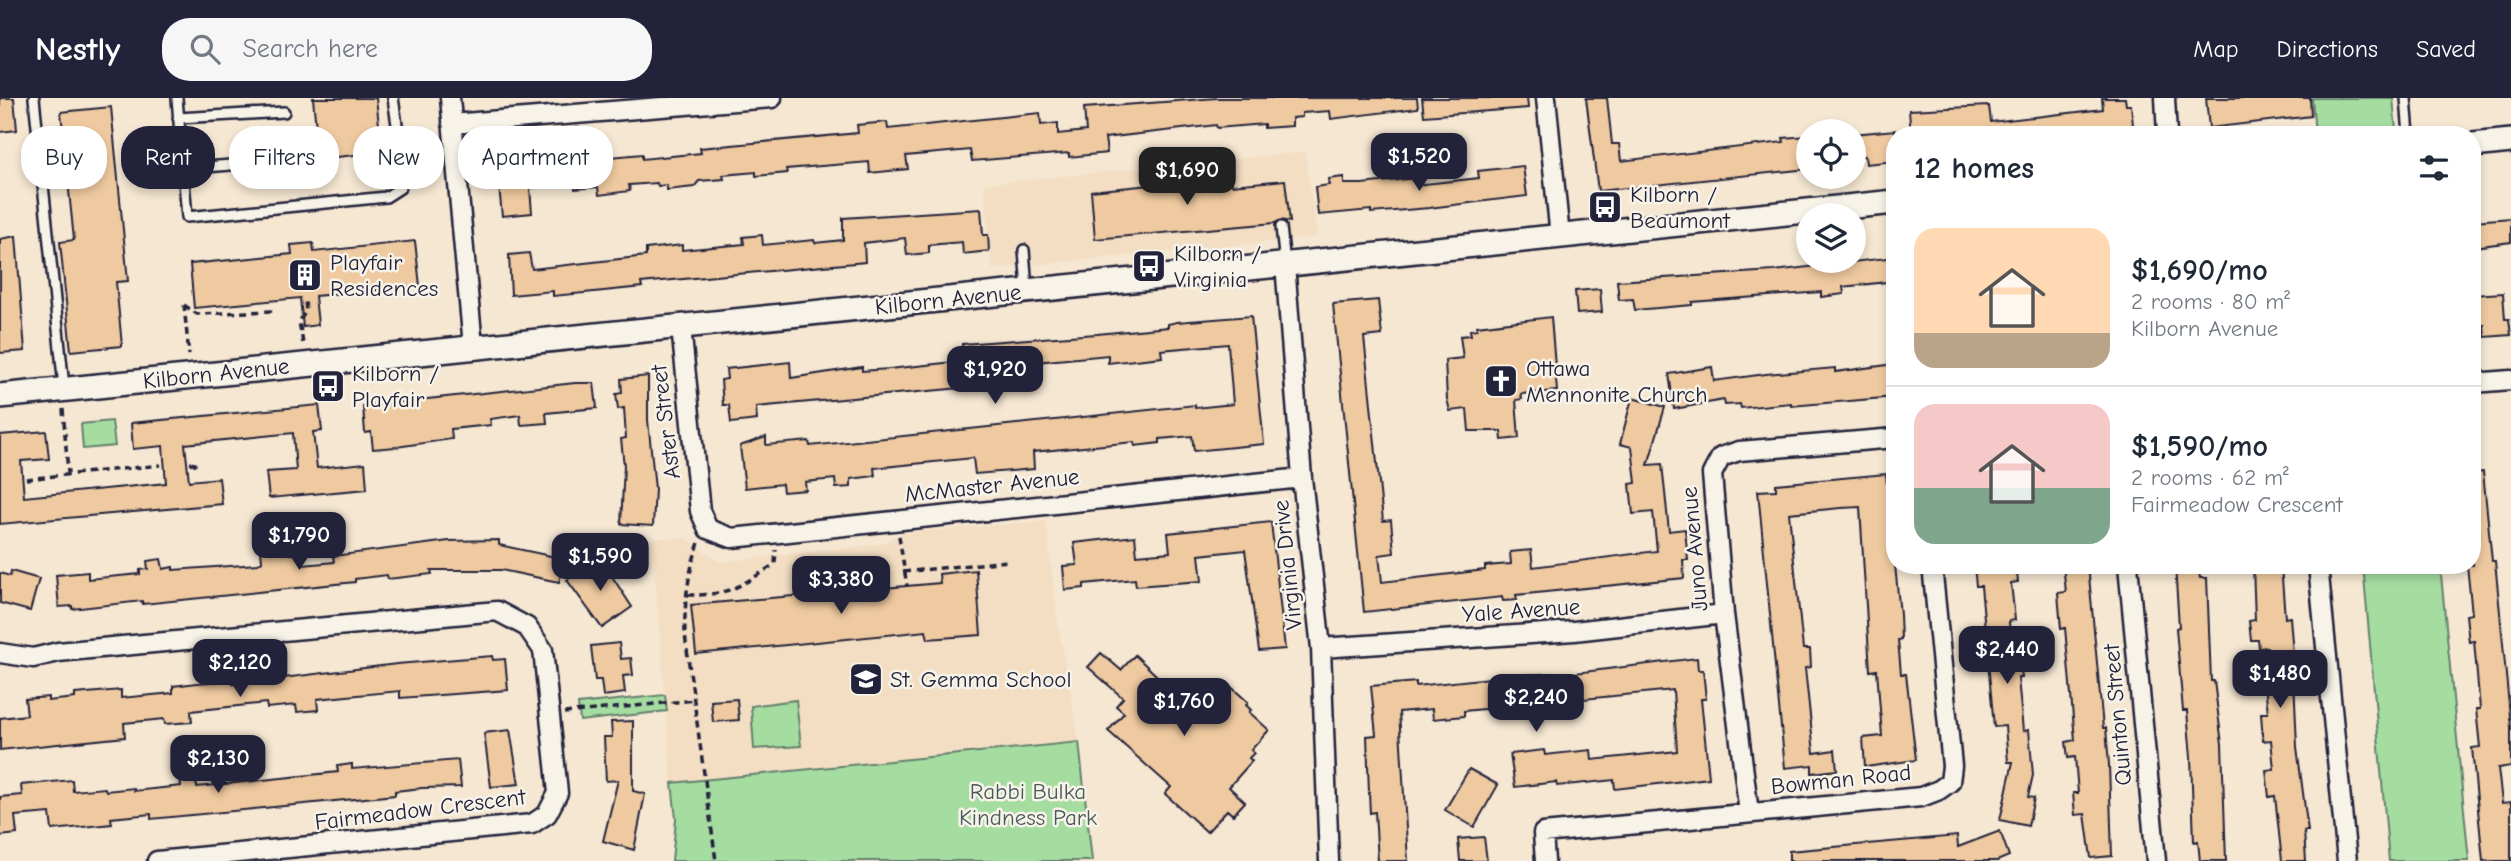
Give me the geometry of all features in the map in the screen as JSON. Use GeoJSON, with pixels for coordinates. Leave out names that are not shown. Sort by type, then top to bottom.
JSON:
{"type":"FeatureCollection","features":[{"type":"Feature","properties":{"kind":"street"},"geometry":{"type":"LineString","coordinates":[[450,98],[473,346]]}},
{"type":"Feature","properties":{"kind":"street"},"geometry":{"type":"LineString","coordinates":[[452,124],[772,98]]}},
{"type":"Feature","properties":{"kind":"street"},"geometry":{"type":"LineString","coordinates":[[1546,98],[1560,237]]}},
{"type":"Feature","properties":{"kind":"street"},"geometry":{"type":"LineString","coordinates":[[2165,98],[2167,126]]}},
{"type":"Feature","properties":{"kind":"street"},"geometry":{"type":"LineString","coordinates":[[2481,144],[2511,141]]}},
{"type":"Feature","properties":{"kind":"street","name":"Kilborn Avenue"},"geometry":{"type":"LineString","coordinates":[[0,396],[1886,203]]}},
{"type":"Feature","properties":{"kind":"street","name":"Virginia Drive"},"geometry":{"type":"LineString","coordinates":[[1285,264],[1302,478],[1321,648],[1329,861]]}},
{"type":"Feature","properties":{"kind":"street","name":"Aster Street"},"geometry":{"type":"LineString","coordinates":[[681,327],[700,511],[708,529]]}},
{"type":"Feature","properties":{"kind":"street"},"geometry":{"type":"LineString","coordinates":[[2481,382],[2511,380]]}},
{"type":"Feature","properties":{"kind":"street","name":"Juno Avenue"},"geometry":{"type":"LineString","coordinates":[[1749,813],[1724,614],[1712,474],[1721,457],[1739,451],[1886,439]]}},
{"type":"Feature","properties":{"kind":"street","name":"McMaster Avenue"},"geometry":{"type":"LineString","coordinates":[[708,529],[732,538],[775,535],[1302,478]]}},
{"type":"Feature","properties":{"kind":"street","name":"Bowman Road"},"geometry":{"type":"LineString","coordinates":[[1545,861],[1543,833],[1921,797],[1950,782],[1952,766],[1933,574]]}},
{"type":"Feature","properties":{"kind":"street","name":"Quinton Street"},"geometry":{"type":"LineString","coordinates":[[2129,574],[2155,861]]}},
{"type":"Feature","properties":{"kind":"street"},"geometry":{"type":"LineString","coordinates":[[2319,574],[2347,861]]}},
{"type":"Feature","properties":{"kind":"street","name":"Fairmeadow Crescent"},"geometry":{"type":"LineString","coordinates":[[0,653],[33,657],[58,652],[497,611],[527,627],[543,650],[558,793],[547,814],[532,824],[157,861]]}},
{"type":"Feature","properties":{"kind":"street","name":"Yale Avenue"},"geometry":{"type":"LineString","coordinates":[[1321,648],[1574,631],[1724,614]]}},
{"type":"Feature","properties":{"kind":"lane"},"geometry":{"type":"LineString","coordinates":[[34,98],[62,389]]}},
{"type":"Feature","properties":{"kind":"lane"},"geometry":{"type":"LineString","coordinates":[[177,98],[179,126]]}},
{"type":"Feature","properties":{"kind":"lane"},"geometry":{"type":"LineString","coordinates":[[184,189],[187,217],[386,197],[400,188],[401,151],[393,98]]}},
{"type":"Feature","properties":{"kind":"lane"},"geometry":{"type":"LineString","coordinates":[[2406,98],[2408,126]]}},
{"type":"Feature","properties":{"kind":"lane"},"geometry":{"type":"LineString","coordinates":[[178,118],[284,112]]}},
{"type":"Feature","properties":{"kind":"lane"},"geometry":{"type":"LineString","coordinates":[[1281,228],[1285,264]]}},
{"type":"Feature","properties":{"kind":"lane"},"geometry":{"type":"LineString","coordinates":[[1024,250],[1028,291]]}},
{"type":"Feature","properties":{"kind":"path"},"geometry":{"type":"LineString","coordinates":[[303,343],[299,322],[306,311],[305,301]]}},
{"type":"Feature","properties":{"kind":"path"},"geometry":{"type":"LineString","coordinates":[[188,355],[184,305],[197,314],[274,311]]}},
{"type":"Feature","properties":{"kind":"path"},"geometry":{"type":"LineString","coordinates":[[62,389],[68,473]]}},
{"type":"Feature","properties":{"kind":"path"},"geometry":{"type":"LineString","coordinates":[[190,463],[199,465]]}},
{"type":"Feature","properties":{"kind":"path"},"geometry":{"type":"LineString","coordinates":[[26,479],[161,465]]}},
{"type":"Feature","properties":{"kind":"path"},"geometry":{"type":"LineString","coordinates":[[897,520],[907,586]]}},
{"type":"Feature","properties":{"kind":"path"},"geometry":{"type":"LineString","coordinates":[[708,529],[692,561],[685,635],[716,861]]}},
{"type":"Feature","properties":{"kind":"path"},"geometry":{"type":"LineString","coordinates":[[687,595],[733,591],[775,564],[775,535]]}},
{"type":"Feature","properties":{"kind":"path"},"geometry":{"type":"LineString","coordinates":[[903,572],[1008,561]]}},
{"type":"Feature","properties":{"kind":"path"},"geometry":{"type":"LineString","coordinates":[[551,714],[695,700]]}},
{"type":"Feature","properties":{"kind":"shaded area"},"geometry":{"type":"Polygon","coordinates":[[[1305,152],[1317,237],[992,269],[984,184],[1305,152]]]}},
{"type":"Feature","properties":{"kind":"shaded area","name":"St. Gemma School"},"geometry":{"type":"Polygon","coordinates":[[[1046,521],[1057,616],[1079,742],[672,783],[652,538],[687,538],[719,562],[880,544],[902,533],[1046,521]]]}},
{"type":"Feature","properties":{"kind":"green space"},"geometry":{"type":"Polygon","coordinates":[[[2312,98],[2393,98],[2396,126],[2314,126],[2312,98]]]}},
{"type":"Feature","properties":{"kind":"green space"},"geometry":{"type":"Polygon","coordinates":[[[112,421],[115,446],[83,449],[81,424],[112,421]]]}},
{"type":"Feature","properties":{"kind":"green space"},"geometry":{"type":"Polygon","coordinates":[[[2364,574],[2441,574],[2469,861],[2389,861],[2364,574]]]}},
{"type":"Feature","properties":{"kind":"green space"},"geometry":{"type":"Polygon","coordinates":[[[665,695],[667,711],[580,721],[578,704],[665,695]]]}},
{"type":"Feature","properties":{"kind":"green space"},"geometry":{"type":"Polygon","coordinates":[[[796,700],[801,746],[754,749],[751,706],[796,700]]]}},
{"type":"Feature","properties":{"kind":"green space","name":"Rabbi Bulka Kindness Park"},"geometry":{"type":"Polygon","coordinates":[[[1079,742],[1092,861],[672,861],[676,819],[672,783],[1079,742]]]}},
{"type":"Feature","properties":{"kind":"building"},"geometry":{"type":"Polygon","coordinates":[[[0,98],[14,98],[17,130],[0,132],[0,98]]]}},
{"type":"Feature","properties":{"kind":"building"},"geometry":{"type":"Polygon","coordinates":[[[313,98],[376,98],[379,126],[353,126],[353,155],[339,157],[339,126],[316,126],[313,98]]]}},
{"type":"Feature","properties":{"kind":"building"},"geometry":{"type":"Polygon","coordinates":[[[1217,98],[1417,98],[1418,108],[1331,119],[1330,111],[1302,113],[1302,117],[1292,118],[1292,126],[1264,128],[1264,124],[1217,128],[1216,125],[1105,138],[1107,153],[1069,157],[1069,153],[972,161],[970,150],[906,156],[908,169],[870,173],[869,162],[786,169],[787,173],[756,176],[756,172],[723,175],[724,179],[699,181],[694,187],[667,190],[667,185],[658,186],[657,183],[629,185],[630,191],[599,195],[598,189],[613,189],[613,157],[642,154],[642,159],[701,153],[700,148],[858,133],[857,125],[887,122],[888,129],[1040,113],[1041,125],[1058,123],[1058,134],[1086,131],[1084,108],[1217,98]]]}},
{"type":"Feature","properties":{"kind":"building"},"geometry":{"type":"Polygon","coordinates":[[[1422,98],[1527,98],[1528,108],[1424,116],[1422,98]]]}},
{"type":"Feature","properties":{"kind":"building"},"geometry":{"type":"Polygon","coordinates":[[[1586,98],[1607,98],[1612,144],[1619,144],[1621,161],[1784,142],[1783,138],[1796,137],[1796,170],[1598,191],[1586,98]]]}},
{"type":"Feature","properties":{"kind":"building"},"geometry":{"type":"Polygon","coordinates":[[[2102,98],[2125,98],[2126,105],[2131,105],[2133,126],[1910,126],[1909,110],[1989,106],[1991,122],[2103,109],[2102,98]]]}},
{"type":"Feature","properties":{"kind":"building"},"geometry":{"type":"Polygon","coordinates":[[[2206,98],[2310,98],[2311,116],[2209,126],[2206,98]]]}},
{"type":"Feature","properties":{"kind":"building"},"geometry":{"type":"Polygon","coordinates":[[[111,107],[128,281],[116,282],[122,346],[71,351],[60,242],[74,240],[69,189],[107,189],[107,126],[62,126],[61,112],[111,107]]]}},
{"type":"Feature","properties":{"kind":"building"},"geometry":{"type":"Polygon","coordinates":[[[1886,131],[1886,162],[1866,164],[1866,133],[1886,131]]]}},
{"type":"Feature","properties":{"kind":"building"},"geometry":{"type":"Polygon","coordinates":[[[1523,166],[1527,196],[1429,208],[1318,215],[1315,187],[1329,185],[1328,179],[1344,177],[1344,184],[1362,184],[1416,178],[1416,185],[1479,178],[1478,171],[1523,166]]]}},
{"type":"Feature","properties":{"kind":"building"},"geometry":{"type":"Polygon","coordinates":[[[1230,177],[1232,185],[1285,180],[1290,222],[1281,220],[1275,223],[1095,239],[1091,191],[1230,177]]]}},
{"type":"Feature","properties":{"kind":"building"},"geometry":{"type":"Polygon","coordinates":[[[499,189],[530,189],[532,213],[502,216],[499,189]]]}},
{"type":"Feature","properties":{"kind":"building"},"geometry":{"type":"Polygon","coordinates":[[[981,209],[983,235],[988,235],[989,251],[963,254],[962,242],[929,245],[929,253],[907,255],[905,238],[864,243],[865,262],[641,283],[642,287],[553,296],[553,291],[511,295],[509,255],[529,253],[532,269],[646,256],[646,249],[682,245],[682,250],[744,244],[743,237],[762,235],[763,245],[814,240],[815,243],[843,240],[843,218],[981,209]]]}},
{"type":"Feature","properties":{"kind":"building"},"geometry":{"type":"Polygon","coordinates":[[[2511,218],[2511,242],[2481,246],[2481,220],[2511,218]]]}},
{"type":"Feature","properties":{"kind":"building"},"geometry":{"type":"Polygon","coordinates":[[[16,236],[25,351],[0,353],[0,239],[16,236]]]}},
{"type":"Feature","properties":{"kind":"building","name":"Playfair Residences"},"geometry":{"type":"Polygon","coordinates":[[[415,241],[420,286],[315,296],[318,325],[303,327],[300,298],[194,308],[190,264],[292,254],[291,245],[313,243],[314,252],[415,241]]]}},
{"type":"Feature","properties":{"kind":"building"},"geometry":{"type":"Polygon","coordinates":[[[1886,258],[1886,282],[1843,287],[1844,294],[1821,297],[1821,292],[1692,302],[1692,305],[1635,310],[1633,299],[1619,300],[1617,281],[1796,268],[1796,273],[1866,273],[1866,260],[1886,258]]]}},
{"type":"Feature","properties":{"kind":"building"},"geometry":{"type":"Polygon","coordinates":[[[1600,289],[1602,312],[1577,314],[1575,291],[1600,289]]]}},
{"type":"Feature","properties":{"kind":"building"},"geometry":{"type":"Polygon","coordinates":[[[2503,293],[2505,319],[2509,319],[2511,335],[2485,337],[2484,325],[2481,326],[2481,294],[2503,293]]]}},
{"type":"Feature","properties":{"kind":"building"},"geometry":{"type":"Polygon","coordinates":[[[1378,300],[1382,335],[1364,337],[1383,521],[1391,520],[1394,553],[1379,555],[1382,582],[1485,570],[1485,566],[1511,564],[1510,552],[1531,550],[1533,567],[1657,551],[1653,512],[1633,514],[1630,484],[1636,483],[1632,447],[1620,444],[1632,398],[1665,407],[1648,465],[1662,464],[1669,531],[1685,529],[1688,560],[1683,560],[1684,578],[1516,595],[1517,600],[1503,601],[1502,597],[1364,612],[1333,304],[1378,300]]]}},
{"type":"Feature","properties":{"kind":"building"},"geometry":{"type":"Polygon","coordinates":[[[1251,316],[1264,444],[1194,451],[1192,436],[1160,439],[1160,443],[1135,446],[1134,442],[1033,452],[1034,469],[975,474],[973,458],[874,468],[875,476],[851,479],[851,487],[836,488],[835,479],[805,482],[806,490],[783,492],[782,484],[745,488],[740,446],[766,437],[766,445],[809,441],[810,446],[1195,405],[1195,408],[1233,404],[1228,344],[1161,350],[1162,357],[1108,363],[1108,355],[1036,362],[1038,381],[756,407],[757,420],[731,423],[729,405],[723,405],[721,380],[727,379],[726,369],[790,362],[791,378],[862,367],[862,371],[889,369],[963,361],[962,344],[1097,334],[1168,327],[1168,324],[1177,322],[1251,316]]]}},
{"type":"Feature","properties":{"kind":"building","name":"Ottawa Mennonite Church"},"geometry":{"type":"Polygon","coordinates":[[[1551,317],[1557,391],[1521,394],[1522,399],[1516,400],[1519,438],[1502,440],[1501,431],[1469,431],[1467,409],[1450,411],[1447,399],[1445,360],[1463,358],[1460,336],[1471,335],[1470,330],[1477,329],[1477,326],[1551,317]]]}},
{"type":"Feature","properties":{"kind":"building"},"geometry":{"type":"Polygon","coordinates":[[[1886,365],[1886,398],[1741,408],[1740,404],[1725,405],[1724,400],[1674,409],[1669,374],[1712,367],[1714,381],[1835,368],[1835,372],[1886,365]]]}},
{"type":"Feature","properties":{"kind":"building"},"geometry":{"type":"Polygon","coordinates":[[[648,376],[648,420],[655,489],[653,526],[621,524],[624,466],[621,439],[626,438],[624,408],[618,409],[616,394],[622,393],[621,379],[648,376]]]}},
{"type":"Feature","properties":{"kind":"building"},"geometry":{"type":"Polygon","coordinates":[[[594,383],[597,408],[546,413],[547,423],[521,425],[520,415],[490,419],[491,425],[451,429],[452,439],[396,447],[373,449],[371,432],[365,433],[363,406],[594,383]]]}},
{"type":"Feature","properties":{"kind":"building"},"geometry":{"type":"Polygon","coordinates":[[[319,405],[322,431],[313,432],[317,468],[365,463],[367,489],[269,498],[266,472],[296,470],[293,433],[185,444],[189,481],[219,478],[222,504],[0,524],[0,435],[46,431],[49,459],[21,461],[24,497],[166,483],[163,446],[133,449],[131,423],[319,405]]]}},
{"type":"Feature","properties":{"kind":"building"},"geometry":{"type":"Polygon","coordinates":[[[2481,472],[2492,561],[2495,561],[2511,727],[2511,766],[2498,768],[2502,803],[2511,802],[2511,861],[2483,861],[2472,748],[2480,747],[2476,709],[2480,709],[2474,641],[2469,642],[2466,615],[2472,614],[2468,574],[2481,574],[2481,472]]]}},
{"type":"Feature","properties":{"kind":"building"},"geometry":{"type":"Polygon","coordinates":[[[1886,474],[1886,574],[1896,574],[1901,674],[1906,674],[1916,760],[1865,767],[1863,738],[1882,736],[1877,670],[1870,671],[1860,507],[1841,508],[1789,513],[1803,649],[1810,649],[1811,667],[1805,668],[1814,753],[1835,750],[1837,770],[1812,773],[1812,765],[1785,768],[1758,491],[1776,490],[1776,484],[1886,474]]]}},
{"type":"Feature","properties":{"kind":"building"},"geometry":{"type":"Polygon","coordinates":[[[1271,522],[1285,649],[1259,651],[1245,550],[1199,555],[1202,581],[1136,586],[1135,579],[1084,584],[1084,588],[1065,590],[1063,566],[1077,565],[1074,543],[1135,536],[1137,555],[1170,552],[1168,533],[1271,522]]]}},
{"type":"Feature","properties":{"kind":"building"},"geometry":{"type":"Polygon","coordinates":[[[288,535],[290,554],[302,553],[303,565],[334,562],[333,556],[449,541],[499,540],[499,545],[565,559],[559,582],[501,570],[431,570],[432,574],[388,579],[387,575],[355,579],[355,582],[143,604],[142,601],[72,609],[72,606],[59,607],[56,575],[88,572],[88,579],[140,574],[140,570],[148,569],[147,561],[161,559],[163,569],[173,567],[173,570],[258,564],[262,561],[260,537],[288,535]]]}},
{"type":"Feature","properties":{"kind":"building"},"geometry":{"type":"Polygon","coordinates":[[[600,558],[632,607],[602,628],[567,580],[600,558]]]}},
{"type":"Feature","properties":{"kind":"building"},"geometry":{"type":"Polygon","coordinates":[[[976,570],[981,635],[928,639],[926,631],[696,654],[691,605],[940,583],[939,574],[976,570]]]}},
{"type":"Feature","properties":{"kind":"building"},"geometry":{"type":"Polygon","coordinates":[[[11,571],[39,579],[30,611],[0,603],[0,573],[10,576],[11,571]]]}},
{"type":"Feature","properties":{"kind":"building"},"geometry":{"type":"Polygon","coordinates":[[[1975,574],[2017,574],[2018,582],[2011,583],[2015,620],[2009,621],[2011,651],[2019,650],[2022,678],[2018,678],[2023,731],[2029,730],[2033,775],[2028,797],[2034,798],[2028,826],[2000,820],[2013,762],[2008,762],[2005,726],[1994,727],[1981,586],[1976,586],[1975,574]]]}},
{"type":"Feature","properties":{"kind":"building"},"geometry":{"type":"Polygon","coordinates":[[[2064,574],[2089,574],[2103,728],[2106,728],[2112,856],[2091,858],[2085,814],[2075,815],[2073,793],[2078,793],[2075,757],[2068,758],[2066,742],[2075,740],[2065,628],[2061,629],[2058,593],[2066,592],[2064,574]]]}},
{"type":"Feature","properties":{"kind":"building"},"geometry":{"type":"Polygon","coordinates":[[[2176,574],[2199,574],[2200,578],[2207,578],[2211,681],[2214,681],[2222,744],[2226,861],[2200,861],[2198,841],[2194,842],[2191,757],[2187,711],[2183,711],[2176,628],[2179,627],[2176,574]]]}},
{"type":"Feature","properties":{"kind":"building"},"geometry":{"type":"Polygon","coordinates":[[[2253,574],[2282,574],[2285,618],[2290,617],[2297,747],[2308,831],[2304,831],[2306,861],[2282,861],[2275,796],[2269,797],[2266,770],[2274,769],[2271,740],[2263,741],[2261,713],[2268,713],[2264,674],[2269,674],[2267,647],[2259,648],[2258,640],[2251,640],[2249,621],[2255,620],[2253,574]]]}},
{"type":"Feature","properties":{"kind":"building"},"geometry":{"type":"Polygon","coordinates":[[[619,643],[621,659],[631,658],[633,675],[623,676],[625,693],[603,696],[601,680],[595,680],[591,646],[619,643]]]}},
{"type":"Feature","properties":{"kind":"building"},"geometry":{"type":"Polygon","coordinates":[[[1101,653],[1121,670],[1135,655],[1197,714],[1218,689],[1222,693],[1229,685],[1248,702],[1246,705],[1251,710],[1249,712],[1269,730],[1251,750],[1254,753],[1249,758],[1252,761],[1229,787],[1245,802],[1233,815],[1227,810],[1207,832],[1165,794],[1171,787],[1108,731],[1124,713],[1116,706],[1123,698],[1088,667],[1101,653]]]}},
{"type":"Feature","properties":{"kind":"building"},"geometry":{"type":"Polygon","coordinates":[[[492,656],[493,660],[505,659],[508,690],[400,698],[400,691],[317,699],[318,710],[297,712],[296,705],[267,708],[266,703],[191,711],[192,722],[165,724],[164,719],[124,723],[125,737],[0,750],[0,718],[27,715],[25,699],[48,697],[48,701],[75,698],[75,694],[121,690],[121,698],[173,693],[173,686],[197,683],[233,680],[233,684],[397,664],[492,656]]]}},
{"type":"Feature","properties":{"kind":"building"},"geometry":{"type":"Polygon","coordinates":[[[1697,658],[1698,670],[1703,670],[1706,699],[1701,699],[1709,778],[1615,789],[1614,780],[1515,787],[1510,754],[1544,750],[1545,755],[1591,750],[1592,760],[1677,751],[1673,690],[1464,711],[1464,716],[1433,719],[1432,709],[1399,712],[1408,861],[1378,861],[1375,812],[1370,813],[1369,793],[1367,736],[1376,735],[1371,686],[1416,682],[1416,686],[1518,675],[1575,673],[1697,658]]]}},
{"type":"Feature","properties":{"kind":"building"},"geometry":{"type":"Polygon","coordinates":[[[737,699],[739,720],[713,722],[711,701],[737,699]]]}},
{"type":"Feature","properties":{"kind":"building"},"geometry":{"type":"Polygon","coordinates":[[[633,721],[633,791],[645,794],[634,850],[603,841],[618,780],[606,781],[604,737],[612,737],[611,722],[633,721]]]}},
{"type":"Feature","properties":{"kind":"building"},"geometry":{"type":"Polygon","coordinates":[[[510,730],[519,784],[491,787],[484,733],[510,730]]]}},
{"type":"Feature","properties":{"kind":"building"},"geometry":{"type":"Polygon","coordinates":[[[458,760],[461,787],[422,788],[395,791],[395,795],[151,819],[151,814],[111,818],[112,824],[52,830],[50,813],[15,816],[17,834],[0,836],[0,797],[22,795],[21,785],[72,780],[73,791],[134,788],[134,791],[181,786],[180,779],[195,777],[197,787],[338,772],[337,766],[352,764],[352,769],[458,760]]]}},
{"type":"Feature","properties":{"kind":"building"},"geometry":{"type":"Polygon","coordinates":[[[1469,769],[1498,785],[1474,827],[1445,810],[1469,769]]]}},
{"type":"Feature","properties":{"kind":"building"},"geometry":{"type":"Polygon","coordinates":[[[2000,831],[2009,856],[1997,861],[1789,861],[1789,851],[1957,836],[1958,847],[2000,831]]]}},
{"type":"Feature","properties":{"kind":"building"},"geometry":{"type":"Polygon","coordinates":[[[1484,837],[1487,861],[1460,861],[1458,839],[1484,837]]]}},
{"type":"Feature","properties":{"kind":"place","name":"Kilborn / Beaumont"},"geometry":{"type":"Point","coordinates":[1605,207]}},
{"type":"Feature","properties":{"kind":"place","name":"Kilborn / Virginia"},"geometry":{"type":"Point","coordinates":[1149,266]}},
{"type":"Feature","properties":{"kind":"place","name":"Playfair Residences"},"geometry":{"type":"Point","coordinates":[305,275]}},
{"type":"Feature","properties":{"kind":"place","name":"Ottawa Mennonite Church"},"geometry":{"type":"Point","coordinates":[1501,381]}},
{"type":"Feature","properties":{"kind":"place","name":"Kilborn / Playfair"},"geometry":{"type":"Point","coordinates":[328,386]}},
{"type":"Feature","properties":{"kind":"place","name":"St. Gemma School"},"geometry":{"type":"Point","coordinates":[866,679]}}]}
